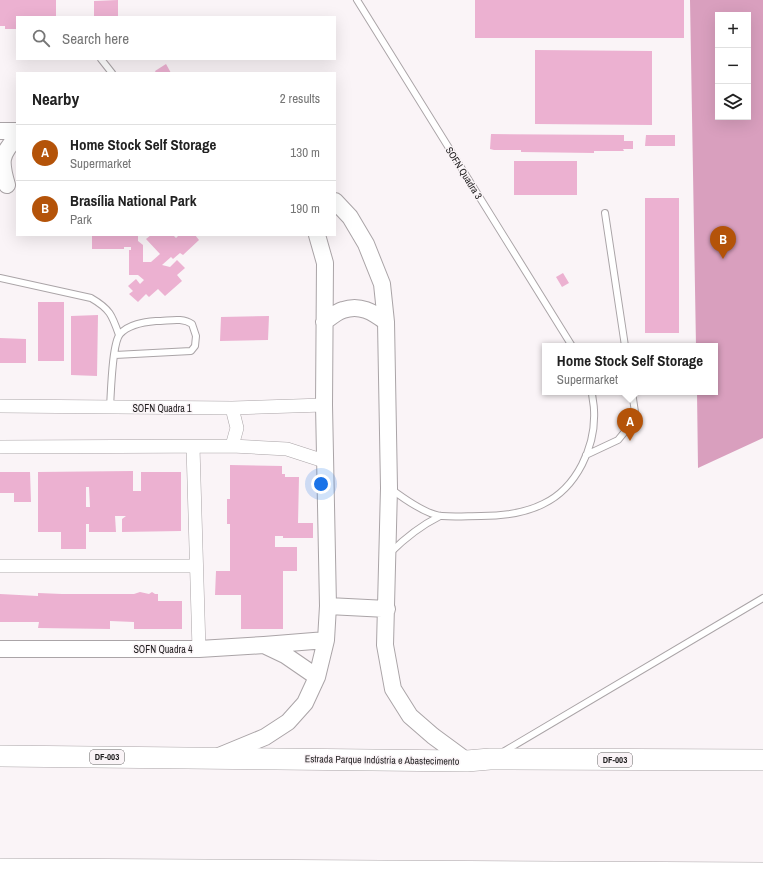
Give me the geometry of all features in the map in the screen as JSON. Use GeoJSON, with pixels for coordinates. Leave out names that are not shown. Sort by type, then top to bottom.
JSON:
{"type":"FeatureCollection","features":[{"type":"Feature","properties":{"kind":"highway","name":"Estrada Parque Indústria e Abastecimento"},"geometry":{"type":"LineString","coordinates":[[0,756],[467,760],[763,760]]}},
{"type":"Feature","properties":{"kind":"highway"},"geometry":{"type":"LineString","coordinates":[[0,868],[763,873]]}},
{"type":"Feature","properties":{"kind":"street"},"geometry":{"type":"LineString","coordinates":[[0,131],[16,131]]}},
{"type":"Feature","properties":{"kind":"street"},"geometry":{"type":"LineString","coordinates":[[8,185],[2,168],[3,156],[7,147],[16,138]]}},
{"type":"Feature","properties":{"kind":"street"},"geometry":{"type":"LineString","coordinates":[[336,202],[350,217],[366,244],[382,284],[386,322],[389,488],[385,645],[393,688],[410,716],[433,736],[467,760]]}},
{"type":"Feature","properties":{"kind":"street"},"geometry":{"type":"LineString","coordinates":[[215,758],[265,737],[288,722],[305,703],[317,677],[326,640],[328,606],[324,461],[325,263],[317,236]]}},
{"type":"Feature","properties":{"kind":"street"},"geometry":{"type":"LineString","coordinates":[[324,322],[342,310],[359,308],[373,312],[386,322]]}},
{"type":"Feature","properties":{"kind":"street","name":"SOFN Quadra 1"},"geometry":{"type":"LineString","coordinates":[[1,407],[232,408],[324,405]]}},
{"type":"Feature","properties":{"kind":"street"},"geometry":{"type":"LineString","coordinates":[[232,408],[237,428],[232,446]]}},
{"type":"Feature","properties":{"kind":"street"},"geometry":{"type":"LineString","coordinates":[[1,445],[232,446],[287,449],[324,461]]}},
{"type":"Feature","properties":{"kind":"street"},"geometry":{"type":"LineString","coordinates":[[193,447],[199,649]]}},
{"type":"Feature","properties":{"kind":"street"},"geometry":{"type":"LineString","coordinates":[[0,566],[196,566]]}},
{"type":"Feature","properties":{"kind":"street"},"geometry":{"type":"LineString","coordinates":[[328,606],[387,609]]}},
{"type":"Feature","properties":{"kind":"street","name":"SOFN Quadra 4"},"geometry":{"type":"LineString","coordinates":[[0,649],[199,649],[326,640]]}},
{"type":"Feature","properties":{"kind":"street"},"geometry":{"type":"LineString","coordinates":[[264,645],[284,655],[317,677]]}},
{"type":"Feature","properties":{"kind":"lane","name":"SOFN Quadra 3"},"geometry":{"type":"LineString","coordinates":[[357,0],[570,343]]}},
{"type":"Feature","properties":{"kind":"lane"},"geometry":{"type":"LineString","coordinates":[[102,60],[111,72]]}},
{"type":"Feature","properties":{"kind":"lane"},"geometry":{"type":"LineString","coordinates":[[605,213],[625,343]]}},
{"type":"Feature","properties":{"kind":"lane"},"geometry":{"type":"LineString","coordinates":[[0,278],[92,298],[104,305],[113,317],[119,335]]}},
{"type":"Feature","properties":{"kind":"lane"},"geometry":{"type":"LineString","coordinates":[[110,408],[114,355],[116,345],[119,335],[128,327],[144,322],[186,320],[192,324],[196,336],[195,346],[190,351],[114,355]]}},
{"type":"Feature","properties":{"kind":"lane"},"geometry":{"type":"LineString","coordinates":[[389,488],[406,500],[440,516],[493,516],[525,511],[544,504],[564,490],[581,469],[591,440],[594,411],[592,395]]}},
{"type":"Feature","properties":{"kind":"lane"},"geometry":{"type":"LineString","coordinates":[[586,455],[618,440],[632,423],[635,412],[632,395]]}},
{"type":"Feature","properties":{"kind":"lane"},"geometry":{"type":"LineString","coordinates":[[388,555],[414,531],[440,516]]}},
{"type":"Feature","properties":{"kind":"lane"},"geometry":{"type":"LineString","coordinates":[[490,759],[763,598]]}},
{"type":"Feature","properties":{"kind":"shaded area"},"geometry":{"type":"Polygon","coordinates":[[[690,0],[763,0],[763,438],[698,468],[697,395],[718,395],[718,343],[696,343],[690,0]]]}},
{"type":"Feature","properties":{"kind":"building"},"geometry":{"type":"Polygon","coordinates":[[[0,0],[56,0],[56,16],[16,16],[16,29],[5,29],[5,26],[0,26],[0,0]]]}},
{"type":"Feature","properties":{"kind":"building"},"geometry":{"type":"Polygon","coordinates":[[[118,0],[118,16],[94,16],[94,1],[118,0]]]}},
{"type":"Feature","properties":{"kind":"building"},"geometry":{"type":"Polygon","coordinates":[[[475,0],[684,0],[684,38],[475,38],[475,0]]]}},
{"type":"Feature","properties":{"kind":"building"},"geometry":{"type":"Polygon","coordinates":[[[535,50],[652,51],[652,125],[535,124],[535,50]]]}},
{"type":"Feature","properties":{"kind":"building"},"geometry":{"type":"Polygon","coordinates":[[[166,64],[170,72],[156,72],[166,64]]]}},
{"type":"Feature","properties":{"kind":"building"},"geometry":{"type":"Polygon","coordinates":[[[491,134],[624,135],[624,141],[633,141],[633,149],[623,149],[624,151],[594,151],[594,153],[494,150],[490,149],[491,134]]]}},
{"type":"Feature","properties":{"kind":"building"},"geometry":{"type":"Polygon","coordinates":[[[646,135],[675,135],[675,146],[645,146],[646,135]]]}},
{"type":"Feature","properties":{"kind":"building"},"geometry":{"type":"Polygon","coordinates":[[[514,161],[577,161],[577,195],[514,195],[514,161]]]}},
{"type":"Feature","properties":{"kind":"building"},"geometry":{"type":"Polygon","coordinates":[[[645,198],[679,198],[679,333],[645,333],[645,198]]]}},
{"type":"Feature","properties":{"kind":"building"},"geometry":{"type":"Polygon","coordinates":[[[92,236],[138,236],[138,241],[143,245],[143,262],[151,262],[160,254],[146,239],[150,236],[174,236],[176,238],[178,236],[196,236],[199,240],[183,255],[180,253],[173,259],[171,257],[162,265],[170,267],[177,260],[185,268],[177,275],[182,281],[165,296],[158,289],[149,297],[146,294],[138,302],[129,294],[133,291],[128,286],[136,279],[140,284],[144,280],[138,275],[129,275],[129,250],[131,250],[131,247],[124,247],[124,249],[92,249],[92,236]]]}},
{"type":"Feature","properties":{"kind":"building"},"geometry":{"type":"Polygon","coordinates":[[[563,273],[569,283],[562,287],[556,277],[563,273]]]}},
{"type":"Feature","properties":{"kind":"building"},"geometry":{"type":"Polygon","coordinates":[[[38,302],[64,302],[64,361],[38,361],[38,302]]]}},
{"type":"Feature","properties":{"kind":"building"},"geometry":{"type":"Polygon","coordinates":[[[98,315],[97,376],[71,375],[71,316],[98,315]]]}},
{"type":"Feature","properties":{"kind":"building"},"geometry":{"type":"Polygon","coordinates":[[[269,316],[268,340],[220,341],[221,317],[269,316]]]}},
{"type":"Feature","properties":{"kind":"building"},"geometry":{"type":"Polygon","coordinates":[[[0,338],[26,339],[26,363],[0,363],[0,338]]]}},
{"type":"Feature","properties":{"kind":"building"},"geometry":{"type":"Polygon","coordinates":[[[230,465],[282,466],[282,474],[285,474],[285,477],[299,477],[298,523],[313,523],[313,538],[283,538],[283,536],[275,536],[275,547],[297,547],[297,571],[283,571],[283,629],[241,629],[241,595],[215,595],[216,571],[230,571],[230,524],[227,524],[227,499],[230,499],[230,465]]]}},
{"type":"Feature","properties":{"kind":"building"},"geometry":{"type":"Polygon","coordinates":[[[133,471],[133,491],[141,491],[141,472],[181,472],[181,531],[122,532],[122,519],[126,516],[115,516],[116,532],[89,532],[89,524],[86,524],[86,549],[61,549],[61,532],[38,532],[38,472],[133,471]],[[86,487],[86,507],[90,507],[89,487],[86,487]]]}},
{"type":"Feature","properties":{"kind":"building"},"geometry":{"type":"Polygon","coordinates":[[[0,472],[30,472],[31,502],[14,502],[14,493],[0,493],[0,472]]]}},
{"type":"Feature","properties":{"kind":"building"},"geometry":{"type":"Polygon","coordinates":[[[140,592],[149,594],[152,592],[158,594],[158,601],[182,601],[182,629],[134,629],[134,622],[110,621],[110,629],[38,628],[39,622],[0,622],[0,594],[38,596],[38,593],[134,594],[140,592]]]}},
{"type":"Feature","properties":{"kind":"place","name":"Brasília National Park"},"geometry":{"type":"Point","coordinates":[723,259]}},
{"type":"Feature","properties":{"kind":"place","name":"Home Stock Self Storage"},"geometry":{"type":"Point","coordinates":[630,441]}}]}
